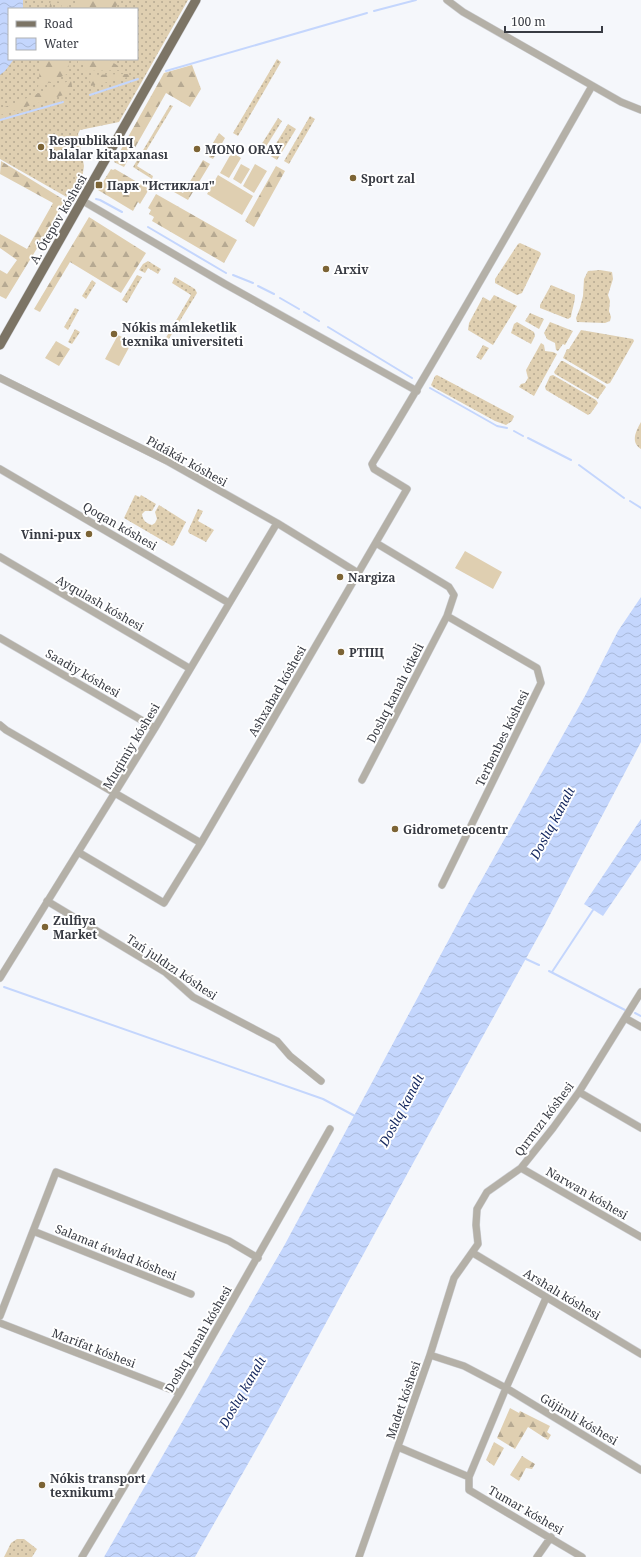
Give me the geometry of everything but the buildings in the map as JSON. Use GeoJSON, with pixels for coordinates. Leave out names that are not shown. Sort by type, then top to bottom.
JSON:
{"type":"FeatureCollection","features":[{"type":"Feature","properties":{"kind":"main road","name":"A. Ótepov kóshesi"},"geometry":{"type":"LineString","coordinates":[[0,346],[196,0]]}},
{"type":"Feature","properties":{"kind":"street"},"geometry":{"type":"LineString","coordinates":[[447,0],[463,12],[592,86],[621,102],[641,110]]}},
{"type":"Feature","properties":{"kind":"street"},"geometry":{"type":"LineString","coordinates":[[83,201],[232,288],[417,391],[592,86]]}},
{"type":"Feature","properties":{"kind":"street","name":"Pidákár kóshesi"},"geometry":{"type":"LineString","coordinates":[[0,378],[167,461],[277,523],[358,573]]}},
{"type":"Feature","properties":{"kind":"street","name":"Ashxabad kóshesi"},"geometry":{"type":"LineString","coordinates":[[78,852],[164,903],[201,843],[407,489],[374,469],[372,464],[417,391]]}},
{"type":"Feature","properties":{"kind":"street","name":"Qoqan kóshesi"},"geometry":{"type":"LineString","coordinates":[[0,469],[229,603]]}},
{"type":"Feature","properties":{"kind":"street","name":"Muqimiy kóshesi"},"geometry":{"type":"LineString","coordinates":[[0,978],[155,728],[189,668],[277,523]]}},
{"type":"Feature","properties":{"kind":"street"},"geometry":{"type":"LineString","coordinates":[[376,543],[449,587],[454,595],[447,616]]}},
{"type":"Feature","properties":{"kind":"street","name":"Ayqulash kóshesi"},"geometry":{"type":"LineString","coordinates":[[0,557],[189,668]]}},
{"type":"Feature","properties":{"kind":"street","name":"Doslıq kanalı ótkeli"},"geometry":{"type":"LineString","coordinates":[[362,780],[447,616]]}},
{"type":"Feature","properties":{"kind":"street","name":"Terbenbes kóshesi"},"geometry":{"type":"LineString","coordinates":[[442,884],[542,684],[537,668],[447,616]]}},
{"type":"Feature","properties":{"kind":"street","name":"Saadiy kóshesi"},"geometry":{"type":"LineString","coordinates":[[0,638],[155,728]]}},
{"type":"Feature","properties":{"kind":"street"},"geometry":{"type":"LineString","coordinates":[[0,725],[114,794],[201,843]]}},
{"type":"Feature","properties":{"kind":"street","name":"Tań juldızı kóshesi"},"geometry":{"type":"LineString","coordinates":[[47,901],[165,972],[193,997],[277,1042],[290,1056],[321,1080]]}},
{"type":"Feature","properties":{"kind":"street","name":"Qırmızı kóshesi"},"geometry":{"type":"LineString","coordinates":[[472,1253],[478,1244],[476,1225],[477,1209],[487,1192],[522,1168],[579,1092],[641,992]]}},
{"type":"Feature","properties":{"kind":"street"},"geometry":{"type":"LineString","coordinates":[[625,1018],[641,1027]]}},
{"type":"Feature","properties":{"kind":"street"},"geometry":{"type":"LineString","coordinates":[[579,1092],[641,1128]]}},
{"type":"Feature","properties":{"kind":"street","name":"Doslıq kanalı kóshesi"},"geometry":{"type":"LineString","coordinates":[[82,1557],[180,1393],[330,1129]]}},
{"type":"Feature","properties":{"kind":"street","name":"Narwan kóshesi"},"geometry":{"type":"LineString","coordinates":[[522,1168],[641,1237]]}},
{"type":"Feature","properties":{"kind":"street"},"geometry":{"type":"LineString","coordinates":[[0,1316],[56,1172],[228,1241],[258,1258]]}},
{"type":"Feature","properties":{"kind":"street","name":"Salamat áwlad kóshesi"},"geometry":{"type":"LineString","coordinates":[[34,1231],[191,1294]]}},
{"type":"Feature","properties":{"kind":"street","name":"Arshalı kóshesi"},"geometry":{"type":"LineString","coordinates":[[472,1253],[641,1354]]}},
{"type":"Feature","properties":{"kind":"street","name":"Madet kóshesi"},"geometry":{"type":"LineString","coordinates":[[359,1557],[430,1355],[454,1278],[472,1253]]}},
{"type":"Feature","properties":{"kind":"street"},"geometry":{"type":"LineString","coordinates":[[398,1447],[469,1477],[546,1298]]}},
{"type":"Feature","properties":{"kind":"street","name":"Marifat kóshesi"},"geometry":{"type":"LineString","coordinates":[[0,1323],[180,1393]]}},
{"type":"Feature","properties":{"kind":"street","name":"Gújimli kóshesi"},"geometry":{"type":"LineString","coordinates":[[430,1355],[464,1366],[506,1388],[641,1470]]}},
{"type":"Feature","properties":{"kind":"street","name":"Tumar kóshesi"},"geometry":{"type":"LineString","coordinates":[[469,1477],[469,1490],[551,1537],[582,1557]]}},
{"type":"Feature","properties":{"kind":"street"},"geometry":{"type":"LineString","coordinates":[[537,1557],[551,1537]]}},
{"type":"Feature","properties":{"kind":"green space"},"geometry":{"type":"Polygon","coordinates":[[[0,0],[188,0],[119,122],[80,130],[78,134],[84,166],[82,179],[70,199],[0,159],[0,0]]]}},
{"type":"Feature","properties":{"kind":"green space"},"geometry":{"type":"Polygon","coordinates":[[[51,0],[68,0],[68,8],[61,8],[62,2],[53,1],[51,8],[49,8],[51,0]]]}},
{"type":"Feature","properties":{"kind":"green space"},"geometry":{"type":"Polygon","coordinates":[[[77,0],[119,0],[115,8],[77,8],[77,0]]]}},
{"type":"Feature","properties":{"kind":"green space"},"geometry":{"type":"Polygon","coordinates":[[[277,59],[281,62],[238,136],[233,133],[277,59]]]}},
{"type":"Feature","properties":{"kind":"green space"},"geometry":{"type":"Polygon","coordinates":[[[41,60],[68,60],[69,73],[38,88],[41,60]]]}},
{"type":"Feature","properties":{"kind":"green space"},"geometry":{"type":"Polygon","coordinates":[[[78,60],[109,60],[125,70],[83,71],[83,65],[78,65],[78,60]]]}},
{"type":"Feature","properties":{"kind":"green space"},"geometry":{"type":"Polygon","coordinates":[[[192,65],[201,89],[190,107],[166,93],[124,167],[114,162],[164,73],[192,65]]]}},
{"type":"Feature","properties":{"kind":"green space"},"geometry":{"type":"Polygon","coordinates":[[[127,74],[132,76],[91,86],[89,75],[127,74]]]}},
{"type":"Feature","properties":{"kind":"green space"},"geometry":{"type":"Polygon","coordinates":[[[71,80],[73,92],[0,115],[0,109],[71,80]]]}},
{"type":"Feature","properties":{"kind":"green space"},"geometry":{"type":"Polygon","coordinates":[[[170,105],[173,106],[137,166],[153,176],[152,179],[133,167],[170,105]]]}},
{"type":"Feature","properties":{"kind":"green space"},"geometry":{"type":"Polygon","coordinates":[[[310,116],[315,119],[289,164],[284,161],[310,116]]]}},
{"type":"Feature","properties":{"kind":"green space"},"geometry":{"type":"Polygon","coordinates":[[[278,118],[282,121],[262,153],[258,150],[278,118]]]}},
{"type":"Feature","properties":{"kind":"green space"},"geometry":{"type":"Polygon","coordinates":[[[288,124],[296,129],[277,160],[269,155],[288,124]]]}},
{"type":"Feature","properties":{"kind":"green space"},"geometry":{"type":"Polygon","coordinates":[[[219,133],[225,138],[213,159],[209,157],[211,153],[208,151],[219,133]]]}},
{"type":"Feature","properties":{"kind":"green space"},"geometry":{"type":"Polygon","coordinates":[[[232,152],[241,158],[229,178],[220,173],[232,152]]]}},
{"type":"Feature","properties":{"kind":"green space"},"geometry":{"type":"Polygon","coordinates":[[[203,160],[210,164],[188,200],[167,188],[169,185],[183,193],[203,160]]]}},
{"type":"Feature","properties":{"kind":"green space"},"geometry":{"type":"Polygon","coordinates":[[[1,161],[66,201],[6,299],[0,296],[0,270],[7,274],[17,260],[0,248],[0,234],[27,249],[53,203],[0,174],[1,161]]]}},
{"type":"Feature","properties":{"kind":"green space"},"geometry":{"type":"Polygon","coordinates":[[[241,164],[250,169],[241,184],[233,179],[241,164]]]}},
{"type":"Feature","properties":{"kind":"green space"},"geometry":{"type":"Polygon","coordinates":[[[255,164],[267,171],[254,193],[243,186],[255,164]]]}},
{"type":"Feature","properties":{"kind":"green space"},"geometry":{"type":"Polygon","coordinates":[[[276,166],[285,171],[254,227],[245,221],[276,166]]]}},
{"type":"Feature","properties":{"kind":"green space"},"geometry":{"type":"Polygon","coordinates":[[[111,169],[115,169],[149,189],[140,204],[138,202],[133,211],[98,190],[111,169]]]}},
{"type":"Feature","properties":{"kind":"green space"},"geometry":{"type":"Polygon","coordinates":[[[218,175],[253,196],[242,215],[207,194],[218,175]]]}},
{"type":"Feature","properties":{"kind":"green space"},"geometry":{"type":"Polygon","coordinates":[[[156,194],[237,240],[224,263],[152,221],[154,217],[149,214],[151,210],[148,208],[156,194]]]}},
{"type":"Feature","properties":{"kind":"green space"},"geometry":{"type":"Polygon","coordinates":[[[89,217],[146,253],[121,293],[70,262],[40,312],[34,309],[89,217]]]}},
{"type":"Feature","properties":{"kind":"green space"},"geometry":{"type":"Polygon","coordinates":[[[520,243],[540,252],[541,254],[522,293],[517,295],[495,283],[495,279],[520,243]]]}},
{"type":"Feature","properties":{"kind":"green space"},"geometry":{"type":"Polygon","coordinates":[[[148,261],[161,269],[158,274],[148,268],[145,273],[139,270],[143,264],[148,261]]]}},
{"type":"Feature","properties":{"kind":"green space"},"geometry":{"type":"Polygon","coordinates":[[[600,270],[612,272],[613,279],[608,295],[610,301],[610,321],[605,323],[577,322],[576,318],[583,296],[584,279],[588,271],[600,270]]]}},
{"type":"Feature","properties":{"kind":"green space"},"geometry":{"type":"Polygon","coordinates":[[[137,275],[142,277],[127,303],[122,300],[137,275]]]}},
{"type":"Feature","properties":{"kind":"green space"},"geometry":{"type":"Polygon","coordinates":[[[175,277],[195,289],[197,293],[167,342],[163,344],[150,336],[151,334],[164,341],[191,295],[172,283],[175,277]]]}},
{"type":"Feature","properties":{"kind":"green space"},"geometry":{"type":"Polygon","coordinates":[[[92,280],[96,283],[86,299],[82,296],[92,280]]]}},
{"type":"Feature","properties":{"kind":"green space"},"geometry":{"type":"Polygon","coordinates":[[[551,285],[575,295],[571,317],[568,319],[540,308],[540,305],[551,285]]]}},
{"type":"Feature","properties":{"kind":"green space"},"geometry":{"type":"Polygon","coordinates":[[[494,295],[517,306],[493,345],[468,330],[469,323],[483,297],[490,301],[494,295]]]}},
{"type":"Feature","properties":{"kind":"green space"},"geometry":{"type":"Polygon","coordinates":[[[75,308],[79,310],[68,330],[64,327],[75,308]]]}},
{"type":"Feature","properties":{"kind":"green space"},"geometry":{"type":"Polygon","coordinates":[[[530,313],[544,319],[539,329],[525,321],[530,313]]]}},
{"type":"Feature","properties":{"kind":"green space"},"geometry":{"type":"Polygon","coordinates":[[[517,322],[534,332],[535,336],[531,344],[511,333],[514,324],[517,322]]]}},
{"type":"Feature","properties":{"kind":"green space"},"geometry":{"type":"Polygon","coordinates":[[[550,322],[573,331],[565,345],[563,344],[558,351],[556,350],[555,343],[547,339],[544,333],[550,322]]]}},
{"type":"Feature","properties":{"kind":"green space"},"geometry":{"type":"Polygon","coordinates":[[[75,329],[80,332],[72,344],[68,342],[75,329]]]}},
{"type":"Feature","properties":{"kind":"green space"},"geometry":{"type":"Polygon","coordinates":[[[581,330],[633,339],[634,341],[610,383],[607,384],[563,358],[567,349],[569,349],[581,330]]]}},
{"type":"Feature","properties":{"kind":"green space"},"geometry":{"type":"Polygon","coordinates":[[[118,335],[132,342],[119,366],[105,359],[118,335]]]}},
{"type":"Feature","properties":{"kind":"green space"},"geometry":{"type":"Polygon","coordinates":[[[56,341],[70,349],[59,366],[45,358],[56,341]]]}},
{"type":"Feature","properties":{"kind":"green space"},"geometry":{"type":"Polygon","coordinates":[[[541,343],[544,345],[545,351],[557,354],[534,396],[519,387],[521,384],[525,383],[528,378],[526,370],[541,343]]]}},
{"type":"Feature","properties":{"kind":"green space"},"geometry":{"type":"Polygon","coordinates":[[[483,345],[489,348],[481,360],[476,357],[483,345]]]}},
{"type":"Feature","properties":{"kind":"green space"},"geometry":{"type":"Polygon","coordinates":[[[561,361],[606,387],[598,399],[555,374],[554,372],[561,361]]]}},
{"type":"Feature","properties":{"kind":"green space"},"geometry":{"type":"Polygon","coordinates":[[[437,375],[514,416],[512,421],[506,425],[495,421],[433,387],[431,385],[435,376],[437,375]]]}},
{"type":"Feature","properties":{"kind":"green space"},"geometry":{"type":"Polygon","coordinates":[[[553,375],[596,400],[598,403],[591,413],[588,415],[546,390],[545,387],[550,376],[553,375]]]}},
{"type":"Feature","properties":{"kind":"green space"},"geometry":{"type":"Polygon","coordinates":[[[641,422],[641,449],[636,443],[635,436],[641,422]]]}},
{"type":"Feature","properties":{"kind":"green space"},"geometry":{"type":"Polygon","coordinates":[[[135,495],[140,497],[141,495],[156,504],[152,511],[145,511],[142,514],[144,520],[148,523],[152,525],[155,523],[157,519],[155,512],[159,505],[186,522],[174,545],[172,546],[124,518],[135,495]]]}},
{"type":"Feature","properties":{"kind":"green space"},"geometry":{"type":"Polygon","coordinates":[[[198,509],[203,511],[198,521],[214,530],[206,542],[188,531],[198,509]]]}},
{"type":"Feature","properties":{"kind":"green space"},"geometry":{"type":"Polygon","coordinates":[[[465,551],[502,572],[493,589],[455,568],[465,551]]]}},
{"type":"Feature","properties":{"kind":"green space"},"geometry":{"type":"Polygon","coordinates":[[[510,1408],[519,1413],[520,1411],[550,1426],[547,1432],[551,1435],[548,1440],[528,1427],[515,1449],[497,1438],[510,1408]]]}},
{"type":"Feature","properties":{"kind":"green space"},"geometry":{"type":"Polygon","coordinates":[[[494,1442],[504,1448],[494,1466],[486,1460],[494,1442]]]}},
{"type":"Feature","properties":{"kind":"green space"},"geometry":{"type":"Polygon","coordinates":[[[522,1456],[535,1464],[532,1469],[526,1468],[519,1481],[510,1475],[522,1456]]]}},
{"type":"Feature","properties":{"kind":"green space"},"geometry":{"type":"Polygon","coordinates":[[[17,1539],[24,1539],[37,1549],[32,1557],[4,1557],[11,1543],[17,1539]]]}},
{"type":"Feature","properties":{"kind":"water"},"geometry":{"type":"Polygon","coordinates":[[[0,0],[23,0],[23,8],[8,8],[8,60],[13,60],[0,75],[0,0]]]}},
{"type":"Feature","properties":{"kind":"water","name":"Doslıq kanalı"},"geometry":{"type":"Polygon","coordinates":[[[641,597],[641,742],[544,926],[273,1420],[195,1557],[104,1557],[284,1246],[468,904],[586,694],[618,631],[641,597]]]}},
{"type":"Feature","properties":{"kind":"water"},"geometry":{"type":"Polygon","coordinates":[[[641,819],[641,860],[603,916],[584,904],[641,819]]]}},
{"type":"Feature","properties":{"kind":"waterway"},"geometry":{"type":"LineString","coordinates":[[374,11],[416,0]]}},
{"type":"Feature","properties":{"kind":"waterway"},"geometry":{"type":"LineString","coordinates":[[166,71],[367,13]]}},
{"type":"Feature","properties":{"kind":"waterway"},"geometry":{"type":"LineString","coordinates":[[90,95],[138,79]]}},
{"type":"Feature","properties":{"kind":"waterway"},"geometry":{"type":"LineString","coordinates":[[0,120],[63,102]]}},
{"type":"Feature","properties":{"kind":"waterway"},"geometry":{"type":"LineString","coordinates":[[96,199],[122,212]]}},
{"type":"Feature","properties":{"kind":"waterway"},"geometry":{"type":"LineString","coordinates":[[148,227],[226,273]]}},
{"type":"Feature","properties":{"kind":"waterway"},"geometry":{"type":"LineString","coordinates":[[233,275],[253,283]]}},
{"type":"Feature","properties":{"kind":"waterway"},"geometry":{"type":"LineString","coordinates":[[258,286],[274,294]]}},
{"type":"Feature","properties":{"kind":"waterway"},"geometry":{"type":"LineString","coordinates":[[280,298],[299,309]]}},
{"type":"Feature","properties":{"kind":"waterway"},"geometry":{"type":"LineString","coordinates":[[304,312],[319,321]]}},
{"type":"Feature","properties":{"kind":"waterway"},"geometry":{"type":"LineString","coordinates":[[328,327],[412,378]]}},
{"type":"Feature","properties":{"kind":"waterway"},"geometry":{"type":"LineString","coordinates":[[430,388],[497,426],[507,428]]}},
{"type":"Feature","properties":{"kind":"waterway"},"geometry":{"type":"LineString","coordinates":[[514,431],[523,436]]}},
{"type":"Feature","properties":{"kind":"waterway"},"geometry":{"type":"LineString","coordinates":[[528,438],[571,460]]}},
{"type":"Feature","properties":{"kind":"waterway"},"geometry":{"type":"LineString","coordinates":[[579,465],[624,498]]}},
{"type":"Feature","properties":{"kind":"waterway"},"geometry":{"type":"LineString","coordinates":[[630,501],[641,508]]}},
{"type":"Feature","properties":{"kind":"waterway"},"geometry":{"type":"LineString","coordinates":[[552,972],[593,910]]}},
{"type":"Feature","properties":{"kind":"waterway"},"geometry":{"type":"LineString","coordinates":[[526,959],[539,965]]}},
{"type":"Feature","properties":{"kind":"waterway"},"geometry":{"type":"LineString","coordinates":[[549,971],[625,1010]]}},
{"type":"Feature","properties":{"kind":"waterway"},"geometry":{"type":"LineString","coordinates":[[4,987],[323,1099],[355,1116]]}},
{"type":"Feature","properties":{"kind":"waterway"},"geometry":{"type":"LineString","coordinates":[[635,1013],[641,1016]]}},
{"type":"Feature","properties":{"kind":"place","name":"Respublikalıq balalar kitapxanası"},"geometry":{"type":"Point","coordinates":[41,147]}},
{"type":"Feature","properties":{"kind":"place","name":"MONO ORAY"},"geometry":{"type":"Point","coordinates":[197,149]}},
{"type":"Feature","properties":{"kind":"place","name":"Sport zal"},"geometry":{"type":"Point","coordinates":[353,178]}},
{"type":"Feature","properties":{"kind":"place","name":"Парк \"Истиклал\""},"geometry":{"type":"Point","coordinates":[99,185]}},
{"type":"Feature","properties":{"kind":"place","name":"Arxiv"},"geometry":{"type":"Point","coordinates":[326,269]}},
{"type":"Feature","properties":{"kind":"place","name":"Nókis mámleketlik texnika universiteti"},"geometry":{"type":"Point","coordinates":[114,334]}},
{"type":"Feature","properties":{"kind":"place","name":"Vinni-pux"},"geometry":{"type":"Point","coordinates":[89,534]}},
{"type":"Feature","properties":{"kind":"place","name":"Nargiza"},"geometry":{"type":"Point","coordinates":[340,577]}},
{"type":"Feature","properties":{"kind":"place","name":"РТПЦ"},"geometry":{"type":"Point","coordinates":[341,652]}},
{"type":"Feature","properties":{"kind":"place","name":"Gidrometeocentr"},"geometry":{"type":"Point","coordinates":[395,829]}},
{"type":"Feature","properties":{"kind":"place","name":"Zulfiya Market"},"geometry":{"type":"Point","coordinates":[45,927]}},
{"type":"Feature","properties":{"kind":"place","name":"Nókis transport texnikumı"},"geometry":{"type":"Point","coordinates":[42,1485]}}]}
